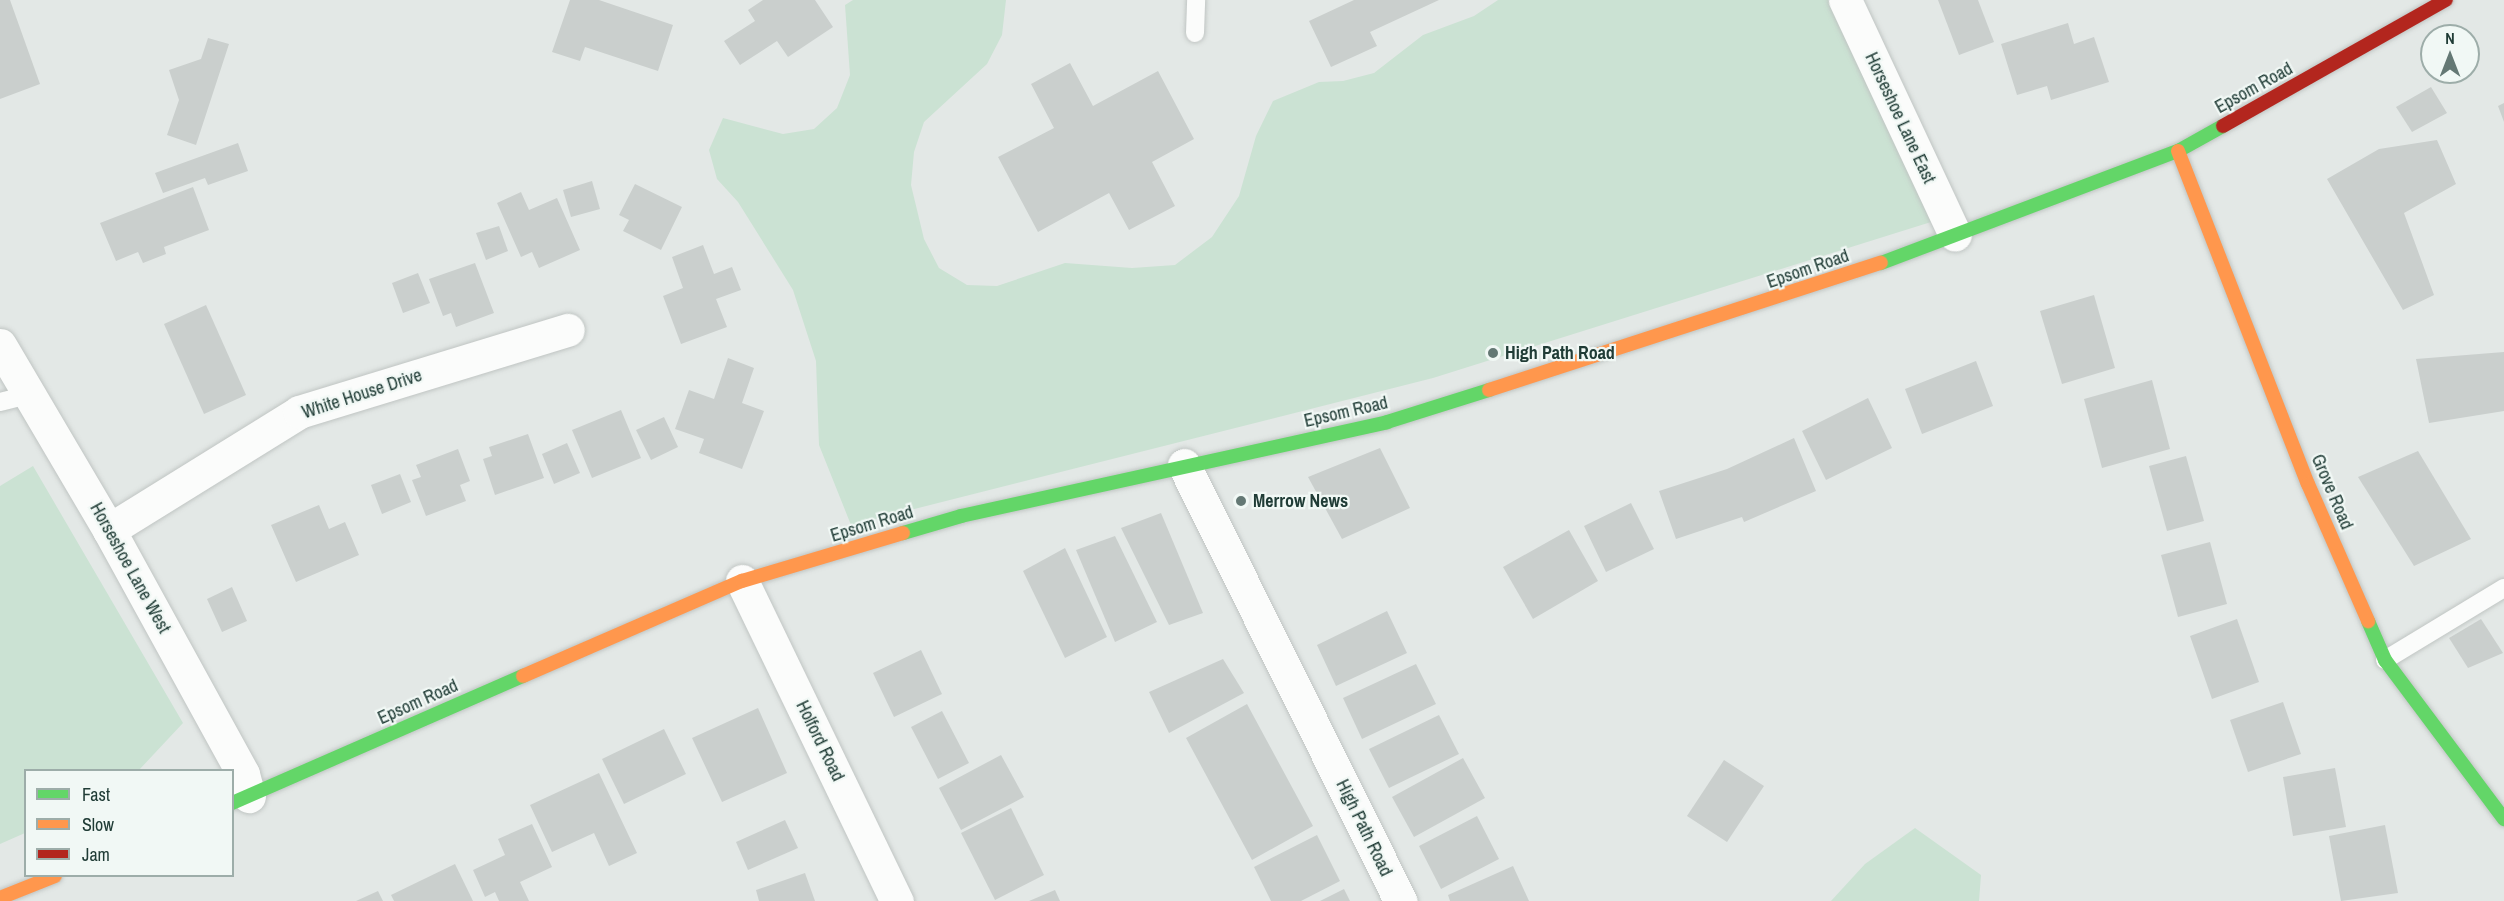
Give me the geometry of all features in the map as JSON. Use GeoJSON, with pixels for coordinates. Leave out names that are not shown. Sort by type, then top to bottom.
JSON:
{"type":"FeatureCollection","features":[{"type":"Feature","properties":{"kind":"main road","name":"Epsom Road"},"geometry":{"type":"LineString","coordinates":[[241,800],[742,581],[961,516],[1387,422],[1821,285],[2178,151],[2446,0]]}},
{"type":"Feature","properties":{"kind":"main road","name":"Grove Road"},"geometry":{"type":"LineString","coordinates":[[2178,151],[2308,484],[2385,660],[2504,819]]}},
{"type":"Feature","properties":{"kind":"main road"},"geometry":{"type":"LineString","coordinates":[[0,898],[52,877]]}},
{"type":"Feature","properties":{"kind":"street","name":"Horseshoe Lane East"},"geometry":{"type":"LineString","coordinates":[[1845,0],[1955,235]]}},
{"type":"Feature","properties":{"kind":"street","name":"White House Drive"},"geometry":{"type":"LineString","coordinates":[[109,530],[299,412],[568,330]]}},
{"type":"Feature","properties":{"kind":"street","name":"Horseshoe Lane West"},"geometry":{"type":"LineString","coordinates":[[0,345],[15,398],[109,530],[243,774],[241,800]]}},
{"type":"Feature","properties":{"kind":"street","name":"High Path Road"},"geometry":{"type":"LineString","coordinates":[[1184,465],[1400,901]]}},
{"type":"Feature","properties":{"kind":"street","name":"Holford Road"},"geometry":{"type":"LineString","coordinates":[[742,581],[897,901]]}},
{"type":"Feature","properties":{"kind":"lane"},"geometry":{"type":"LineString","coordinates":[[1195,33],[1196,0]]}},
{"type":"Feature","properties":{"kind":"lane"},"geometry":{"type":"LineString","coordinates":[[2385,660],[2504,588]]}},
{"type":"Feature","properties":{"kind":"green space"},"geometry":{"type":"Polygon","coordinates":[[[853,0],[1006,0],[1002,35],[987,64],[924,122],[914,152],[911,185],[924,239],[939,268],[967,285],[997,286],[1065,263],[1132,268],[1175,265],[1212,237],[1239,196],[1256,136],[1273,101],[1319,82],[1343,81],[1374,73],[1423,35],[1474,16],[1498,0],[1845,0],[1947,217],[1433,378],[851,525],[819,445],[816,361],[793,290],[738,202],[717,179],[709,150],[723,118],[783,134],[814,129],[837,108],[850,75],[845,5],[853,0]]]}},
{"type":"Feature","properties":{"kind":"green space"},"geometry":{"type":"Polygon","coordinates":[[[33,466],[183,723],[140,769],[24,769],[24,833],[0,844],[0,486],[33,466]]]}},
{"type":"Feature","properties":{"kind":"green space"},"geometry":{"type":"Polygon","coordinates":[[[1915,828],[1981,875],[1979,901],[1831,901],[1865,864],[1915,828]]]}},
{"type":"Feature","properties":{"kind":"building"},"geometry":{"type":"Polygon","coordinates":[[[0,0],[10,0],[40,84],[0,99],[0,0]]]}},
{"type":"Feature","properties":{"kind":"building"},"geometry":{"type":"Polygon","coordinates":[[[570,0],[599,0],[673,25],[658,71],[585,47],[580,61],[552,52],[570,0]]]}},
{"type":"Feature","properties":{"kind":"building"},"geometry":{"type":"Polygon","coordinates":[[[763,0],[815,0],[833,27],[788,57],[777,41],[740,65],[724,41],[755,21],[748,10],[763,0]]]}},
{"type":"Feature","properties":{"kind":"building"},"geometry":{"type":"Polygon","coordinates":[[[1354,0],[1439,0],[1370,32],[1377,46],[1331,67],[1309,21],[1354,0]]]}},
{"type":"Feature","properties":{"kind":"building"},"geometry":{"type":"Polygon","coordinates":[[[1938,0],[1978,0],[1994,42],[1959,55],[1938,0]]]}},
{"type":"Feature","properties":{"kind":"building"},"geometry":{"type":"Polygon","coordinates":[[[2068,23],[2074,44],[2094,37],[2109,82],[2051,100],[2047,86],[2017,95],[2001,44],[2068,23]]]}},
{"type":"Feature","properties":{"kind":"building"},"geometry":{"type":"Polygon","coordinates":[[[208,38],[229,44],[196,145],[167,135],[179,100],[169,70],[201,59],[208,38]]]}},
{"type":"Feature","properties":{"kind":"building"},"geometry":{"type":"Polygon","coordinates":[[[1070,63],[1093,106],[1158,71],[1194,139],[1152,162],[1175,206],[1129,230],[1109,193],[1038,232],[998,157],[1054,128],[1031,84],[1070,63]]]}},
{"type":"Feature","properties":{"kind":"building"},"geometry":{"type":"Polygon","coordinates":[[[2431,87],[2447,113],[2412,132],[2396,107],[2431,87]]]}},
{"type":"Feature","properties":{"kind":"building"},"geometry":{"type":"Polygon","coordinates":[[[2504,103],[2504,122],[2498,106],[2504,103]]]}},
{"type":"Feature","properties":{"kind":"building"},"geometry":{"type":"Polygon","coordinates":[[[2437,140],[2456,184],[2404,213],[2434,295],[2403,310],[2327,179],[2379,149],[2437,140]]]}},
{"type":"Feature","properties":{"kind":"building"},"geometry":{"type":"Polygon","coordinates":[[[238,143],[248,171],[208,185],[205,178],[163,193],[155,173],[238,143]]]}},
{"type":"Feature","properties":{"kind":"building"},"geometry":{"type":"Polygon","coordinates":[[[592,181],[600,209],[571,217],[563,190],[592,181]]]}},
{"type":"Feature","properties":{"kind":"building"},"geometry":{"type":"Polygon","coordinates":[[[635,184],[682,207],[661,250],[623,231],[629,220],[619,215],[635,184]]]}},
{"type":"Feature","properties":{"kind":"building"},"geometry":{"type":"Polygon","coordinates":[[[193,187],[209,230],[164,247],[166,254],[143,263],[138,252],[116,261],[100,223],[193,187]]]}},
{"type":"Feature","properties":{"kind":"building"},"geometry":{"type":"Polygon","coordinates":[[[521,192],[529,210],[557,198],[580,250],[539,268],[532,252],[521,257],[497,203],[521,192]]]}},
{"type":"Feature","properties":{"kind":"building"},"geometry":{"type":"Polygon","coordinates":[[[499,226],[508,251],[486,260],[476,233],[499,226]]]}},
{"type":"Feature","properties":{"kind":"building"},"geometry":{"type":"Polygon","coordinates":[[[703,245],[714,274],[732,267],[741,290],[716,299],[727,327],[681,344],[663,296],[683,288],[672,257],[703,245]]]}},
{"type":"Feature","properties":{"kind":"building"},"geometry":{"type":"Polygon","coordinates":[[[475,263],[494,313],[456,327],[451,313],[443,316],[429,279],[475,263]]]}},
{"type":"Feature","properties":{"kind":"building"},"geometry":{"type":"Polygon","coordinates":[[[418,273],[430,303],[403,313],[392,283],[418,273]]]}},
{"type":"Feature","properties":{"kind":"building"},"geometry":{"type":"Polygon","coordinates":[[[2094,295],[2115,368],[2062,384],[2040,311],[2094,295]]]}},
{"type":"Feature","properties":{"kind":"building"},"geometry":{"type":"Polygon","coordinates":[[[206,305],[246,395],[204,414],[164,324],[206,305]]]}},
{"type":"Feature","properties":{"kind":"building"},"geometry":{"type":"Polygon","coordinates":[[[2504,352],[2504,411],[2429,423],[2416,359],[2504,352]]]}},
{"type":"Feature","properties":{"kind":"building"},"geometry":{"type":"Polygon","coordinates":[[[728,358],[754,368],[742,403],[764,411],[742,469],[699,453],[704,439],[675,429],[689,390],[714,399],[728,358]]]}},
{"type":"Feature","properties":{"kind":"building"},"geometry":{"type":"Polygon","coordinates":[[[1976,361],[1993,406],[1922,434],[1905,389],[1976,361]]]}},
{"type":"Feature","properties":{"kind":"building"},"geometry":{"type":"Polygon","coordinates":[[[2152,380],[2170,449],[2102,468],[2084,399],[2152,380]]]}},
{"type":"Feature","properties":{"kind":"building"},"geometry":{"type":"Polygon","coordinates":[[[1868,398],[1892,448],[1826,480],[1802,431],[1868,398]]]}},
{"type":"Feature","properties":{"kind":"building"},"geometry":{"type":"Polygon","coordinates":[[[621,410],[641,458],[592,478],[572,430],[621,410]]]}},
{"type":"Feature","properties":{"kind":"building"},"geometry":{"type":"Polygon","coordinates":[[[664,417],[678,447],[651,460],[636,430],[664,417]]]}},
{"type":"Feature","properties":{"kind":"building"},"geometry":{"type":"Polygon","coordinates":[[[528,434],[544,478],[495,495],[483,459],[492,456],[489,447],[528,434]]]}},
{"type":"Feature","properties":{"kind":"building"},"geometry":{"type":"Polygon","coordinates":[[[1794,438],[1816,491],[1744,522],[1742,517],[1676,539],[1659,491],[1727,469],[1794,438]]]}},
{"type":"Feature","properties":{"kind":"building"},"geometry":{"type":"Polygon","coordinates":[[[567,443],[580,473],[554,484],[542,454],[567,443]]]}},
{"type":"Feature","properties":{"kind":"building"},"geometry":{"type":"Polygon","coordinates":[[[1380,448],[1410,508],[1342,539],[1308,477],[1380,448]]]}},
{"type":"Feature","properties":{"kind":"building"},"geometry":{"type":"Polygon","coordinates":[[[458,449],[470,481],[460,485],[466,501],[426,516],[412,480],[421,477],[416,465],[458,449]]]}},
{"type":"Feature","properties":{"kind":"building"},"geometry":{"type":"Polygon","coordinates":[[[2418,451],[2471,539],[2414,566],[2358,477],[2418,451]]]}},
{"type":"Feature","properties":{"kind":"building"},"geometry":{"type":"Polygon","coordinates":[[[2186,456],[2204,521],[2167,531],[2149,466],[2186,456]]]}},
{"type":"Feature","properties":{"kind":"building"},"geometry":{"type":"Polygon","coordinates":[[[400,474],[411,502],[382,514],[371,485],[400,474]]]}},
{"type":"Feature","properties":{"kind":"building"},"geometry":{"type":"Polygon","coordinates":[[[1631,503],[1654,549],[1606,572],[1584,526],[1631,503]]]}},
{"type":"Feature","properties":{"kind":"building"},"geometry":{"type":"Polygon","coordinates":[[[319,505],[329,529],[345,522],[359,555],[296,582],[271,525],[319,505]]]}},
{"type":"Feature","properties":{"kind":"building"},"geometry":{"type":"Polygon","coordinates":[[[1161,513],[1203,613],[1169,625],[1121,528],[1161,513]]]}},
{"type":"Feature","properties":{"kind":"building"},"geometry":{"type":"Polygon","coordinates":[[[1569,530],[1598,581],[1533,619],[1503,567],[1569,530]]]}},
{"type":"Feature","properties":{"kind":"building"},"geometry":{"type":"Polygon","coordinates":[[[1115,536],[1157,622],[1115,642],[1076,550],[1115,536]]]}},
{"type":"Feature","properties":{"kind":"building"},"geometry":{"type":"Polygon","coordinates":[[[2210,542],[2227,604],[2178,617],[2161,555],[2210,542]]]}},
{"type":"Feature","properties":{"kind":"building"},"geometry":{"type":"Polygon","coordinates":[[[1065,548],[1107,637],[1065,658],[1023,571],[1065,548]]]}},
{"type":"Feature","properties":{"kind":"building"},"geometry":{"type":"Polygon","coordinates":[[[232,587],[247,621],[222,632],[207,599],[232,587]]]}},
{"type":"Feature","properties":{"kind":"building"},"geometry":{"type":"Polygon","coordinates":[[[1387,611],[1407,653],[1336,686],[1317,645],[1387,611]]]}},
{"type":"Feature","properties":{"kind":"building"},"geometry":{"type":"Polygon","coordinates":[[[2237,619],[2259,682],[2212,699],[2190,636],[2237,619]]]}},
{"type":"Feature","properties":{"kind":"building"},"geometry":{"type":"Polygon","coordinates":[[[2481,619],[2503,653],[2468,668],[2449,638],[2481,619]]]}},
{"type":"Feature","properties":{"kind":"building"},"geometry":{"type":"Polygon","coordinates":[[[921,650],[942,694],[894,717],[873,673],[921,650]]]}},
{"type":"Feature","properties":{"kind":"building"},"geometry":{"type":"Polygon","coordinates":[[[1223,659],[1244,693],[1169,733],[1149,692],[1223,659]]]}},
{"type":"Feature","properties":{"kind":"building"},"geometry":{"type":"Polygon","coordinates":[[[1416,664],[1436,704],[1362,739],[1343,698],[1416,664]]]}},
{"type":"Feature","properties":{"kind":"building"},"geometry":{"type":"Polygon","coordinates":[[[2283,702],[2301,754],[2248,772],[2230,720],[2283,702]]]}},
{"type":"Feature","properties":{"kind":"building"},"geometry":{"type":"Polygon","coordinates":[[[1247,704],[1313,826],[1252,860],[1186,738],[1247,704]]]}},
{"type":"Feature","properties":{"kind":"building"},"geometry":{"type":"Polygon","coordinates":[[[758,708],[787,773],[722,802],[692,738],[758,708]]]}},
{"type":"Feature","properties":{"kind":"building"},"geometry":{"type":"Polygon","coordinates":[[[942,711],[969,763],[938,779],[911,727],[942,711]]]}},
{"type":"Feature","properties":{"kind":"building"},"geometry":{"type":"Polygon","coordinates":[[[1439,715],[1459,754],[1389,788],[1369,749],[1439,715]]]}},
{"type":"Feature","properties":{"kind":"building"},"geometry":{"type":"Polygon","coordinates":[[[664,729],[686,774],[624,804],[602,759],[664,729]]]}},
{"type":"Feature","properties":{"kind":"building"},"geometry":{"type":"Polygon","coordinates":[[[1001,755],[1024,797],[961,830],[939,788],[1001,755]]]}},
{"type":"Feature","properties":{"kind":"building"},"geometry":{"type":"Polygon","coordinates":[[[1463,758],[1485,798],[1414,837],[1392,797],[1463,758]]]}},
{"type":"Feature","properties":{"kind":"building"},"geometry":{"type":"Polygon","coordinates":[[[1724,760],[1764,786],[1727,842],[1687,816],[1724,760]]]}},
{"type":"Feature","properties":{"kind":"building"},"geometry":{"type":"Polygon","coordinates":[[[2335,768],[2346,827],[2293,836],[2283,777],[2335,768]]]}},
{"type":"Feature","properties":{"kind":"building"},"geometry":{"type":"Polygon","coordinates":[[[599,773],[637,853],[609,866],[594,833],[552,852],[530,805],[599,773]]]}},
{"type":"Feature","properties":{"kind":"building"},"geometry":{"type":"Polygon","coordinates":[[[1011,808],[1044,875],[995,900],[961,833],[1011,808]]]}},
{"type":"Feature","properties":{"kind":"building"},"geometry":{"type":"Polygon","coordinates":[[[1477,816],[1499,859],[1441,889],[1419,846],[1477,816]]]}},
{"type":"Feature","properties":{"kind":"building"},"geometry":{"type":"Polygon","coordinates":[[[785,820],[798,848],[748,870],[736,842],[785,820]]]}},
{"type":"Feature","properties":{"kind":"building"},"geometry":{"type":"Polygon","coordinates":[[[532,824],[552,867],[520,882],[529,901],[499,901],[495,892],[485,897],[473,870],[505,855],[498,839],[532,824]]]}},
{"type":"Feature","properties":{"kind":"building"},"geometry":{"type":"Polygon","coordinates":[[[2385,825],[2398,893],[2341,901],[2329,836],[2385,825]]]}},
{"type":"Feature","properties":{"kind":"building"},"geometry":{"type":"Polygon","coordinates":[[[1317,835],[1340,881],[1301,901],[1271,901],[1254,867],[1317,835]]]}},
{"type":"Feature","properties":{"kind":"building"},"geometry":{"type":"Polygon","coordinates":[[[455,864],[473,901],[394,901],[391,895],[455,864]]]}},
{"type":"Feature","properties":{"kind":"building"},"geometry":{"type":"Polygon","coordinates":[[[1513,866],[1529,901],[1450,901],[1448,895],[1513,866]]]}},
{"type":"Feature","properties":{"kind":"building"},"geometry":{"type":"Polygon","coordinates":[[[805,873],[815,901],[759,901],[756,890],[805,873]]]}},
{"type":"Feature","properties":{"kind":"building"},"geometry":{"type":"Polygon","coordinates":[[[1344,889],[1350,901],[1320,901],[1344,889]]]}},
{"type":"Feature","properties":{"kind":"building"},"geometry":{"type":"Polygon","coordinates":[[[1055,890],[1060,901],[1029,901],[1055,890]]]}},
{"type":"Feature","properties":{"kind":"building"},"geometry":{"type":"Polygon","coordinates":[[[378,891],[383,901],[356,901],[378,891]]]}},
{"type":"Feature","properties":{"kind":"traffic: fast"},"geometry":{"type":"LineString","coordinates":[[1881,263],[2178,151],[2223,126]]}},
{"type":"Feature","properties":{"kind":"traffic: fast"},"geometry":{"type":"LineString","coordinates":[[903,533],[961,516],[1387,422],[1489,390]]}},
{"type":"Feature","properties":{"kind":"traffic: fast"},"geometry":{"type":"LineString","coordinates":[[2368,621],[2385,660],[2504,819]]}},
{"type":"Feature","properties":{"kind":"traffic: fast"},"geometry":{"type":"LineString","coordinates":[[234,802],[523,676]]}},
{"type":"Feature","properties":{"kind":"traffic: slow"},"geometry":{"type":"LineString","coordinates":[[2178,151],[2308,484],[2368,621]]}},
{"type":"Feature","properties":{"kind":"traffic: slow"},"geometry":{"type":"LineString","coordinates":[[1489,390],[1881,263]]}},
{"type":"Feature","properties":{"kind":"traffic: slow"},"geometry":{"type":"LineString","coordinates":[[523,676],[742,581],[903,533]]}},
{"type":"Feature","properties":{"kind":"traffic: slow"},"geometry":{"type":"LineString","coordinates":[[0,898],[52,877]]}},
{"type":"Feature","properties":{"kind":"traffic: jam"},"geometry":{"type":"LineString","coordinates":[[2223,126],[2446,0]]}},
{"type":"Feature","properties":{"kind":"place","name":"High Path Road"},"geometry":{"type":"Point","coordinates":[1493,353]}},
{"type":"Feature","properties":{"kind":"place","name":"Merrow News"},"geometry":{"type":"Point","coordinates":[1241,501]}}]}
